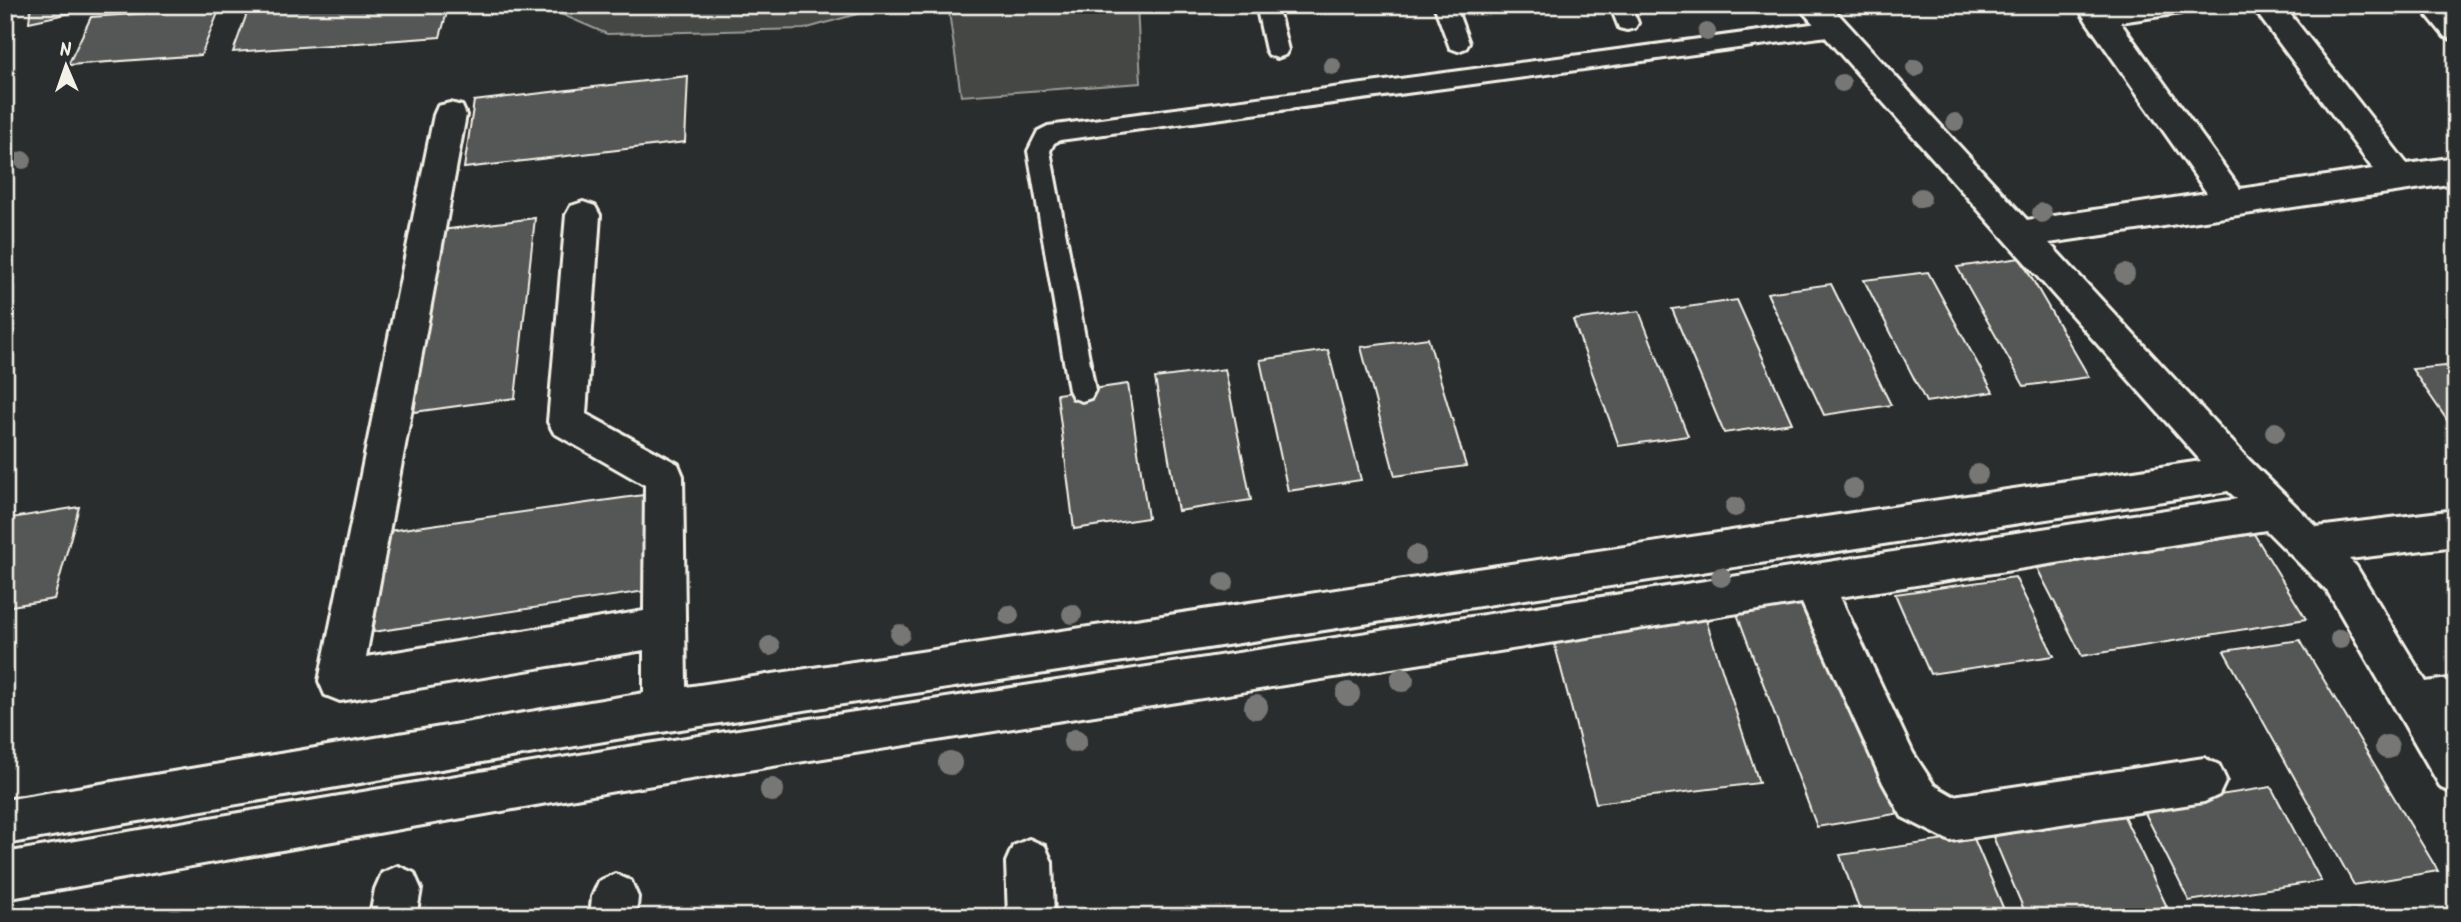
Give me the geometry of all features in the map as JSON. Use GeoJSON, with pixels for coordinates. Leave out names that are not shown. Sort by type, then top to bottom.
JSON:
{"type":"FeatureCollection","features":[{"type":"Feature","properties":{"kind":"street"},"geometry":{"type":"LineString","coordinates":[[2170,5],[2098,14],[2232,203]]}},
{"type":"Feature","properties":{"kind":"street"},"geometry":{"type":"LineString","coordinates":[[2266,5],[2399,179]]}},
{"type":"Feature","properties":{"kind":"street"},"geometry":{"type":"LineString","coordinates":[[2434,5],[2456,29]]}},
{"type":"Feature","properties":{"kind":"street"},"geometry":{"type":"LineString","coordinates":[[1823,17],[2236,473],[2342,579],[2456,773]]}},
{"type":"Feature","properties":{"kind":"street"},"geometry":{"type":"LineString","coordinates":[[450,115],[340,681],[665,627]]}},
{"type":"Feature","properties":{"kind":"street"},"geometry":{"type":"LineString","coordinates":[[2021,234],[2456,170]]}},
{"type":"Feature","properties":{"kind":"street"},"geometry":{"type":"LineString","coordinates":[[583,215],[567,422],[664,476],[665,711]]}},
{"type":"Feature","properties":{"kind":"street"},"geometry":{"type":"LineString","coordinates":[[5,822],[665,711],[2236,473]]}},
{"type":"Feature","properties":{"kind":"street"},"geometry":{"type":"LineString","coordinates":[[5,876],[629,768],[2274,511]]}},
{"type":"Feature","properties":{"kind":"street"},"geometry":{"type":"LineString","coordinates":[[2309,546],[2456,528]]}},
{"type":"Feature","properties":{"kind":"street"},"geometry":{"type":"LineString","coordinates":[[1813,583],[1898,768],[1918,802],[1950,819],[2204,780]]}},
{"type":"Feature","properties":{"kind":"street"},"geometry":{"type":"LineString","coordinates":[[2415,704],[2456,698]]}},
{"type":"Feature","properties":{"kind":"street"},"geometry":{"type":"LineString","coordinates":[[1029,862],[1031,917]]}},
{"type":"Feature","properties":{"kind":"lane"},"geometry":{"type":"LineString","coordinates":[[1266,5],[1277,50]]}},
{"type":"Feature","properties":{"kind":"lane"},"geometry":{"type":"LineString","coordinates":[[1444,5],[1458,43]]}},
{"type":"Feature","properties":{"kind":"lane"},"geometry":{"type":"LineString","coordinates":[[1082,390],[1039,151],[1046,137],[1056,132],[1823,17]]}},
{"type":"Feature","properties":{"kind":"shaded area"},"geometry":{"type":"Polygon","coordinates":[[[540,5],[889,5],[804,29],[607,34],[540,5]]]}},
{"type":"Feature","properties":{"kind":"shaded area"},"geometry":{"type":"Polygon","coordinates":[[[948,5],[1137,5],[1141,83],[961,96],[948,5]]]}},
{"type":"Feature","properties":{"kind":"building"},"geometry":{"type":"Polygon","coordinates":[[[31,5],[108,5],[29,22],[31,5]]]}},
{"type":"Feature","properties":{"kind":"building"},"geometry":{"type":"Polygon","coordinates":[[[250,5],[449,5],[440,37],[233,52],[250,5]]]}},
{"type":"Feature","properties":{"kind":"building"},"geometry":{"type":"Polygon","coordinates":[[[220,8],[201,55],[68,65],[91,17],[220,8]]]}},
{"type":"Feature","properties":{"kind":"building"},"geometry":{"type":"Polygon","coordinates":[[[688,76],[685,142],[464,168],[474,101],[688,76]]]}},
{"type":"Feature","properties":{"kind":"building"},"geometry":{"type":"Polygon","coordinates":[[[535,218],[515,398],[414,412],[442,230],[535,218]]]}},
{"type":"Feature","properties":{"kind":"building"},"geometry":{"type":"Polygon","coordinates":[[[2020,258],[2089,377],[2024,386],[1957,267],[2020,258]]]}},
{"type":"Feature","properties":{"kind":"building"},"geometry":{"type":"Polygon","coordinates":[[[1928,272],[1993,392],[1926,402],[1864,280],[1928,272]]]}},
{"type":"Feature","properties":{"kind":"building"},"geometry":{"type":"Polygon","coordinates":[[[1831,284],[1891,405],[1824,415],[1767,293],[1831,284]]]}},
{"type":"Feature","properties":{"kind":"building"},"geometry":{"type":"Polygon","coordinates":[[[1737,300],[1792,423],[1724,433],[1672,309],[1737,300]]]}},
{"type":"Feature","properties":{"kind":"building"},"geometry":{"type":"Polygon","coordinates":[[[1639,311],[1688,436],[1619,446],[1573,320],[1639,311]]]}},
{"type":"Feature","properties":{"kind":"building"},"geometry":{"type":"Polygon","coordinates":[[[1428,338],[1466,466],[1395,476],[1361,347],[1428,338]]]}},
{"type":"Feature","properties":{"kind":"building"},"geometry":{"type":"Polygon","coordinates":[[[1328,350],[1361,480],[1288,491],[1260,360],[1328,350]]]}},
{"type":"Feature","properties":{"kind":"building"},"geometry":{"type":"Polygon","coordinates":[[[2456,365],[2456,433],[2412,369],[2456,365]]]}},
{"type":"Feature","properties":{"kind":"building"},"geometry":{"type":"Polygon","coordinates":[[[1225,369],[1251,500],[1178,511],[1155,378],[1225,369]]]}},
{"type":"Feature","properties":{"kind":"building"},"geometry":{"type":"Polygon","coordinates":[[[1128,384],[1148,518],[1074,529],[1057,394],[1128,384]]]}},
{"type":"Feature","properties":{"kind":"building"},"geometry":{"type":"Polygon","coordinates":[[[651,494],[646,591],[373,632],[389,531],[651,494]]]}},
{"type":"Feature","properties":{"kind":"building"},"geometry":{"type":"Polygon","coordinates":[[[79,507],[54,599],[5,607],[5,519],[79,507]]]}},
{"type":"Feature","properties":{"kind":"building"},"geometry":{"type":"Polygon","coordinates":[[[2254,534],[2306,619],[2082,656],[2037,568],[2254,534]]]}},
{"type":"Feature","properties":{"kind":"building"},"geometry":{"type":"Polygon","coordinates":[[[2015,577],[2054,656],[1930,674],[1895,594],[2015,577]]]}},
{"type":"Feature","properties":{"kind":"building"},"geometry":{"type":"Polygon","coordinates":[[[1811,592],[1901,813],[1817,827],[1733,603],[1811,592]]]}},
{"type":"Feature","properties":{"kind":"building"},"geometry":{"type":"Polygon","coordinates":[[[1706,620],[1759,783],[1596,803],[1553,638],[1706,620]]]}},
{"type":"Feature","properties":{"kind":"building"},"geometry":{"type":"Polygon","coordinates":[[[2300,640],[2438,871],[2354,885],[2224,651],[2300,640]]]}},
{"type":"Feature","properties":{"kind":"building"},"geometry":{"type":"Polygon","coordinates":[[[2271,787],[2321,881],[2189,901],[2142,807],[2271,787]]]}},
{"type":"Feature","properties":{"kind":"building"},"geometry":{"type":"Polygon","coordinates":[[[2122,812],[2167,907],[2110,917],[2027,917],[1991,832],[2122,812]]]}},
{"type":"Feature","properties":{"kind":"building"},"geometry":{"type":"Polygon","coordinates":[[[1973,836],[2007,917],[1862,917],[1840,855],[1973,836]]]}}]}
